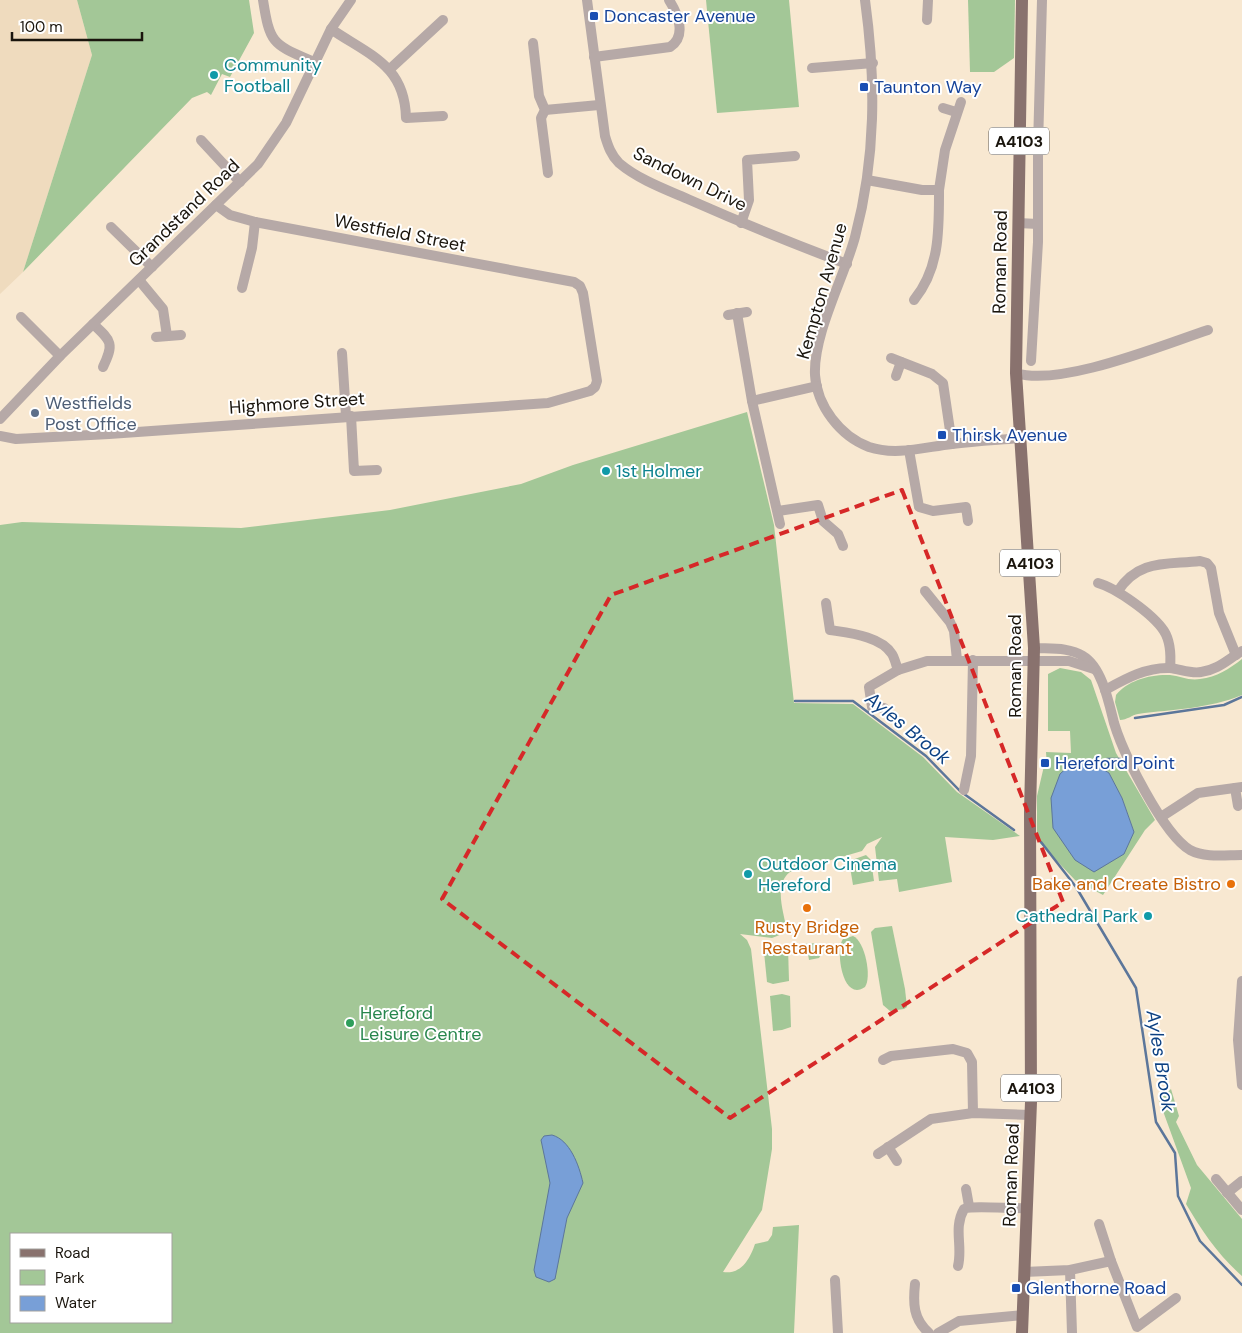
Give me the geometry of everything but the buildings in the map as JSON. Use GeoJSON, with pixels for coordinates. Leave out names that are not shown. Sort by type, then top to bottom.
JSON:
{"type":"FeatureCollection","features":[{"type":"Feature","properties":{"kind":"main road","name":"Roman Road"},"geometry":{"type":"LineString","coordinates":[[1022,0],[1016,373],[1034,648],[1030,812],[1031,1115],[1022,1333]]}},
{"type":"Feature","properties":{"kind":"street"},"geometry":{"type":"LineString","coordinates":[[263,0],[268,31],[274,40],[282,47],[314,62]]}},
{"type":"Feature","properties":{"kind":"street","name":"Grandstand Road"},"geometry":{"type":"LineString","coordinates":[[0,419],[60,356],[258,164],[276,140],[331,29],[351,0]]}},
{"type":"Feature","properties":{"kind":"street","name":"Sandown Drive"},"geometry":{"type":"LineString","coordinates":[[587,0],[599,105],[605,136],[610,152],[619,162],[633,173],[666,190],[741,223],[847,264]]}},
{"type":"Feature","properties":{"kind":"street"},"geometry":{"type":"LineString","coordinates":[[594,57],[670,47],[677,43],[680,36],[680,27],[676,10],[669,0]]}},
{"type":"Feature","properties":{"kind":"street","name":"Kempton Avenue"},"geometry":{"type":"LineString","coordinates":[[866,0],[873,63],[874,108],[866,180],[847,264],[818,349],[816,363],[817,386],[827,410],[849,437],[882,450],[909,450],[1020,438]]}},
{"type":"Feature","properties":{"kind":"street"},"geometry":{"type":"LineString","coordinates":[[927,20],[928,0]]}},
{"type":"Feature","properties":{"kind":"street","name":"Roman Road"},"geometry":{"type":"LineString","coordinates":[[1031,361],[1038,224],[1042,0]]}},
{"type":"Feature","properties":{"kind":"street"},"geometry":{"type":"LineString","coordinates":[[390,69],[443,20]]}},
{"type":"Feature","properties":{"kind":"street"},"geometry":{"type":"LineString","coordinates":[[331,29],[390,69],[398,79],[404,94],[406,118],[444,116]]}},
{"type":"Feature","properties":{"kind":"street"},"geometry":{"type":"LineString","coordinates":[[533,42],[539,96],[544,110],[541,118],[548,173]]}},
{"type":"Feature","properties":{"kind":"street"},"geometry":{"type":"LineString","coordinates":[[812,68],[873,63]]}},
{"type":"Feature","properties":{"kind":"street"},"geometry":{"type":"LineString","coordinates":[[914,300],[925,285],[938,245],[940,190],[945,150],[956,112],[961,102]]}},
{"type":"Feature","properties":{"kind":"street"},"geometry":{"type":"LineString","coordinates":[[544,110],[599,105]]}},
{"type":"Feature","properties":{"kind":"street"},"geometry":{"type":"LineString","coordinates":[[944,108],[956,112]]}},
{"type":"Feature","properties":{"kind":"street"},"geometry":{"type":"LineString","coordinates":[[201,140],[240,182]]}},
{"type":"Feature","properties":{"kind":"street"},"geometry":{"type":"LineString","coordinates":[[741,223],[749,200],[747,160],[795,156]]}},
{"type":"Feature","properties":{"kind":"street"},"geometry":{"type":"LineString","coordinates":[[866,180],[922,190],[940,190]]}},
{"type":"Feature","properties":{"kind":"street","name":"Westfield Street"},"geometry":{"type":"LineString","coordinates":[[216,205],[230,215],[255,222],[574,282],[580,286],[583,293],[597,381],[595,388]]}},
{"type":"Feature","properties":{"kind":"street"},"geometry":{"type":"LineString","coordinates":[[242,288],[252,248],[255,222]]}},
{"type":"Feature","properties":{"kind":"street"},"geometry":{"type":"LineString","coordinates":[[1018,223],[1038,224]]}},
{"type":"Feature","properties":{"kind":"street"},"geometry":{"type":"LineString","coordinates":[[111,227],[152,267]]}},
{"type":"Feature","properties":{"kind":"street"},"geometry":{"type":"LineString","coordinates":[[139,280],[163,309],[167,336]]}},
{"type":"Feature","properties":{"kind":"street"},"geometry":{"type":"LineString","coordinates":[[737,313],[752,401],[780,524]]}},
{"type":"Feature","properties":{"kind":"street"},"geometry":{"type":"LineString","coordinates":[[21,317],[60,356]]}},
{"type":"Feature","properties":{"kind":"street"},"geometry":{"type":"LineString","coordinates":[[93,324],[108,338],[110,345],[110,352],[103,367]]}},
{"type":"Feature","properties":{"kind":"street"},"geometry":{"type":"LineString","coordinates":[[1016,373],[1033,377],[1089,368],[1208,330]]}},
{"type":"Feature","properties":{"kind":"street"},"geometry":{"type":"LineString","coordinates":[[156,337],[181,335]]}},
{"type":"Feature","properties":{"kind":"street"},"geometry":{"type":"LineString","coordinates":[[342,353],[354,471],[378,470]]}},
{"type":"Feature","properties":{"kind":"street"},"geometry":{"type":"LineString","coordinates":[[896,376],[896,360],[932,374],[942,383],[952,444]]}},
{"type":"Feature","properties":{"kind":"street"},"geometry":{"type":"LineString","coordinates":[[752,401],[817,386]]}},
{"type":"Feature","properties":{"kind":"street","name":"Highmore Street"},"geometry":{"type":"LineString","coordinates":[[0,436],[16,439],[548,403],[595,388]]}},
{"type":"Feature","properties":{"kind":"street"},"geometry":{"type":"LineString","coordinates":[[909,450],[919,507],[933,511],[966,507],[968,521]]}},
{"type":"Feature","properties":{"kind":"street"},"geometry":{"type":"LineString","coordinates":[[778,511],[818,505],[824,521],[838,534],[843,546]]}},
{"type":"Feature","properties":{"kind":"street"},"geometry":{"type":"LineString","coordinates":[[1105,690],[1145,671],[1170,668],[1200,672],[1221,666],[1239,653],[1219,613],[1211,568],[1207,563],[1200,561],[1142,568],[1128,576],[1118,591]]}},
{"type":"Feature","properties":{"kind":"street"},"geometry":{"type":"LineString","coordinates":[[1098,583],[1118,591],[1164,631],[1168,642],[1170,668]]}},
{"type":"Feature","properties":{"kind":"street"},"geometry":{"type":"LineString","coordinates":[[925,591],[950,622],[954,631],[958,660]]}},
{"type":"Feature","properties":{"kind":"street"},"geometry":{"type":"LineString","coordinates":[[826,603],[830,630],[857,635],[878,642],[892,653],[898,670]]}},
{"type":"Feature","properties":{"kind":"street"},"geometry":{"type":"LineString","coordinates":[[1034,648],[1076,652],[1087,658],[1105,690],[1124,752],[1161,817],[1177,840],[1190,850],[1207,855],[1242,854]]}},
{"type":"Feature","properties":{"kind":"street"},"geometry":{"type":"LineString","coordinates":[[964,790],[971,756],[973,660]]}},
{"type":"Feature","properties":{"kind":"street"},"geometry":{"type":"LineString","coordinates":[[884,708],[872,707],[869,687],[898,670],[927,661],[1034,662],[1069,660],[1094,669]]}},
{"type":"Feature","properties":{"kind":"street"},"geometry":{"type":"LineString","coordinates":[[1161,817],[1198,793],[1239,787],[1238,806]]}},
{"type":"Feature","properties":{"kind":"street"},"geometry":{"type":"LineString","coordinates":[[1242,981],[1240,1043],[1242,1085]]}},
{"type":"Feature","properties":{"kind":"street"},"geometry":{"type":"LineString","coordinates":[[882,1060],[890,1056],[953,1049],[967,1053],[972,1062],[973,1113]]}},
{"type":"Feature","properties":{"kind":"street"},"geometry":{"type":"LineString","coordinates":[[878,1154],[931,1119],[973,1113],[1031,1115]]}},
{"type":"Feature","properties":{"kind":"street"},"geometry":{"type":"LineString","coordinates":[[888,1147],[897,1161]]}},
{"type":"Feature","properties":{"kind":"street"},"geometry":{"type":"LineString","coordinates":[[1216,1179],[1242,1210]]}},
{"type":"Feature","properties":{"kind":"street"},"geometry":{"type":"LineString","coordinates":[[1227,1193],[1242,1181]]}},
{"type":"Feature","properties":{"kind":"street"},"geometry":{"type":"LineString","coordinates":[[966,1189],[969,1206]]}},
{"type":"Feature","properties":{"kind":"street"},"geometry":{"type":"LineString","coordinates":[[958,1266],[961,1255],[958,1238],[958,1220],[964,1209],[969,1206],[995,1209],[1026,1208]]}},
{"type":"Feature","properties":{"kind":"street"},"geometry":{"type":"LineString","coordinates":[[1099,1224],[1111,1261],[1137,1327],[1176,1298]]}},
{"type":"Feature","properties":{"kind":"street"},"geometry":{"type":"LineString","coordinates":[[1024,1272],[1070,1270],[1111,1261]]}},
{"type":"Feature","properties":{"kind":"street"},"geometry":{"type":"LineString","coordinates":[[1070,1270],[1072,1333]]}},
{"type":"Feature","properties":{"kind":"street"},"geometry":{"type":"LineString","coordinates":[[835,1280],[838,1333]]}},
{"type":"Feature","properties":{"kind":"street"},"geometry":{"type":"LineString","coordinates":[[915,1284],[913,1303],[916,1316],[929,1333]]}},
{"type":"Feature","properties":{"kind":"street"},"geometry":{"type":"LineString","coordinates":[[938,1333],[958,1321],[1022,1315]]}},
{"type":"Feature","properties":{"kind":"highlighted area"},"geometry":{"type":"Polygon","coordinates":[[[902,490],[1063,902],[730,1118],[442,899],[611,595],[902,490]]]}},
{"type":"Feature","properties":{"kind":"shaded area"},"geometry":{"type":"Polygon","coordinates":[[[0,0],[77,0],[92,55],[23,272],[0,294],[0,0]]]}},
{"type":"Feature","properties":{"kind":"green space"},"geometry":{"type":"Polygon","coordinates":[[[77,0],[249,0],[254,33],[230,77],[222,74],[211,95],[207,92],[192,98],[23,272],[92,55],[77,0]]]}},
{"type":"Feature","properties":{"kind":"green space"},"geometry":{"type":"Polygon","coordinates":[[[706,0],[789,0],[799,107],[717,113],[706,0]]]}},
{"type":"Feature","properties":{"kind":"green space"},"geometry":{"type":"Polygon","coordinates":[[[968,0],[1015,0],[1014,58],[994,72],[970,72],[968,0]]]}},
{"type":"Feature","properties":{"kind":"green space","name":"Hereford Leisure Centre"},"geometry":{"type":"Polygon","coordinates":[[[747,412],[774,525],[794,703],[853,704],[923,757],[957,792],[1020,836],[993,840],[945,837],[952,882],[899,892],[897,879],[879,881],[875,847],[882,837],[867,844],[862,851],[790,872],[785,877],[782,884],[781,899],[787,932],[772,938],[740,934],[747,940],[751,949],[772,1129],[772,1149],[762,1210],[723,1272],[735,1271],[744,1265],[755,1244],[768,1241],[772,1235],[773,1227],[799,1225],[794,1333],[0,1333],[0,525],[22,522],[241,528],[390,510],[521,484],[573,465],[747,412]]]}},
{"type":"Feature","properties":{"kind":"green space"},"geometry":{"type":"Polygon","coordinates":[[[1242,659],[1242,695],[1204,706],[1138,714],[1120,720],[1115,702],[1116,695],[1133,682],[1163,675],[1192,679],[1206,678],[1223,672],[1242,659]]]}},
{"type":"Feature","properties":{"kind":"green space"},"geometry":{"type":"Polygon","coordinates":[[[1060,668],[1081,672],[1091,680],[1116,753],[1155,820],[1145,830],[1103,895],[1075,880],[1037,840],[1037,796],[1044,766],[1047,766],[1046,752],[1071,753],[1070,731],[1048,731],[1048,674],[1060,668]],[[1090,761],[1073,762],[1134,832],[1122,798],[1109,773],[1090,761]]]}},
{"type":"Feature","properties":{"kind":"green space"},"geometry":{"type":"Polygon","coordinates":[[[866,855],[871,860],[874,881],[853,885],[849,861],[866,855]]]}},
{"type":"Feature","properties":{"kind":"green space"},"geometry":{"type":"Polygon","coordinates":[[[892,926],[907,1007],[890,1011],[883,1005],[871,932],[875,928],[892,926]]]}},
{"type":"Feature","properties":{"kind":"green space"},"geometry":{"type":"Polygon","coordinates":[[[853,936],[857,939],[864,952],[868,976],[865,987],[857,990],[851,988],[846,981],[840,963],[843,939],[853,936]]]}},
{"type":"Feature","properties":{"kind":"green space"},"geometry":{"type":"Polygon","coordinates":[[[817,943],[821,946],[822,953],[819,958],[809,960],[808,954],[797,955],[804,944],[817,943]]]}},
{"type":"Feature","properties":{"kind":"green space"},"geometry":{"type":"Polygon","coordinates":[[[773,947],[788,947],[789,981],[773,984],[767,982],[764,952],[773,947]]]}},
{"type":"Feature","properties":{"kind":"green space"},"geometry":{"type":"Polygon","coordinates":[[[782,994],[790,996],[791,1027],[773,1031],[770,996],[782,994]]]}},
{"type":"Feature","properties":{"kind":"green space"},"geometry":{"type":"Polygon","coordinates":[[[1171,1089],[1179,1116],[1176,1122],[1197,1165],[1242,1219],[1242,1276],[1225,1260],[1211,1242],[1186,1204],[1191,1188],[1159,1100],[1171,1089]]]}},
{"type":"Feature","properties":{"kind":"water"},"geometry":{"type":"Polygon","coordinates":[[[1090,761],[1109,773],[1122,798],[1134,832],[1124,854],[1094,872],[1075,860],[1053,828],[1051,798],[1060,774],[1073,762],[1090,761]]]}},
{"type":"Feature","properties":{"kind":"water"},"geometry":{"type":"Polygon","coordinates":[[[552,1135],[564,1142],[573,1154],[583,1183],[567,1218],[555,1279],[549,1282],[536,1277],[534,1270],[550,1183],[541,1140],[544,1136],[552,1135]]]}},
{"type":"Feature","properties":{"kind":"waterway"},"geometry":{"type":"LineString","coordinates":[[1135,718],[1224,705],[1242,697]]}},
{"type":"Feature","properties":{"kind":"waterway","name":"Ayles Brook"},"geometry":{"type":"LineString","coordinates":[[795,701],[853,701],[926,756],[960,791],[1014,830]]}},
{"type":"Feature","properties":{"kind":"waterway"},"geometry":{"type":"LineString","coordinates":[[1098,766],[1107,759],[1120,759]]}},
{"type":"Feature","properties":{"kind":"waterway","name":"Ayles Brook"},"geometry":{"type":"LineString","coordinates":[[1041,842],[1076,887],[1136,988],[1156,1122],[1175,1153],[1178,1196],[1200,1241],[1242,1285]]}},
{"type":"Feature","properties":{"kind":"place","name":"Doncaster Avenue"},"geometry":{"type":"Point","coordinates":[594,16]}},
{"type":"Feature","properties":{"kind":"place","name":"Community Football"},"geometry":{"type":"Point","coordinates":[214,75]}},
{"type":"Feature","properties":{"kind":"place","name":"Taunton Way"},"geometry":{"type":"Point","coordinates":[864,87]}},
{"type":"Feature","properties":{"kind":"place","name":"Westfields Post Office"},"geometry":{"type":"Point","coordinates":[35,413]}},
{"type":"Feature","properties":{"kind":"place","name":"Thirsk Avenue"},"geometry":{"type":"Point","coordinates":[942,435]}},
{"type":"Feature","properties":{"kind":"place","name":"1st Holmer"},"geometry":{"type":"Point","coordinates":[606,471]}},
{"type":"Feature","properties":{"kind":"place","name":"Hereford Point"},"geometry":{"type":"Point","coordinates":[1045,763]}},
{"type":"Feature","properties":{"kind":"place","name":"Outdoor Cinema Hereford"},"geometry":{"type":"Point","coordinates":[748,874]}},
{"type":"Feature","properties":{"kind":"place","name":"Bake and Create Bistro"},"geometry":{"type":"Point","coordinates":[1231,884]}},
{"type":"Feature","properties":{"kind":"place","name":"Rusty Bridge Restaurant"},"geometry":{"type":"Point","coordinates":[807,908]}},
{"type":"Feature","properties":{"kind":"place","name":"Cathedral Park"},"geometry":{"type":"Point","coordinates":[1148,916]}},
{"type":"Feature","properties":{"kind":"place","name":"Hereford Leisure Centre"},"geometry":{"type":"Point","coordinates":[350,1023]}},
{"type":"Feature","properties":{"kind":"place","name":"Glenthorne Road"},"geometry":{"type":"Point","coordinates":[1016,1288]}}]}
